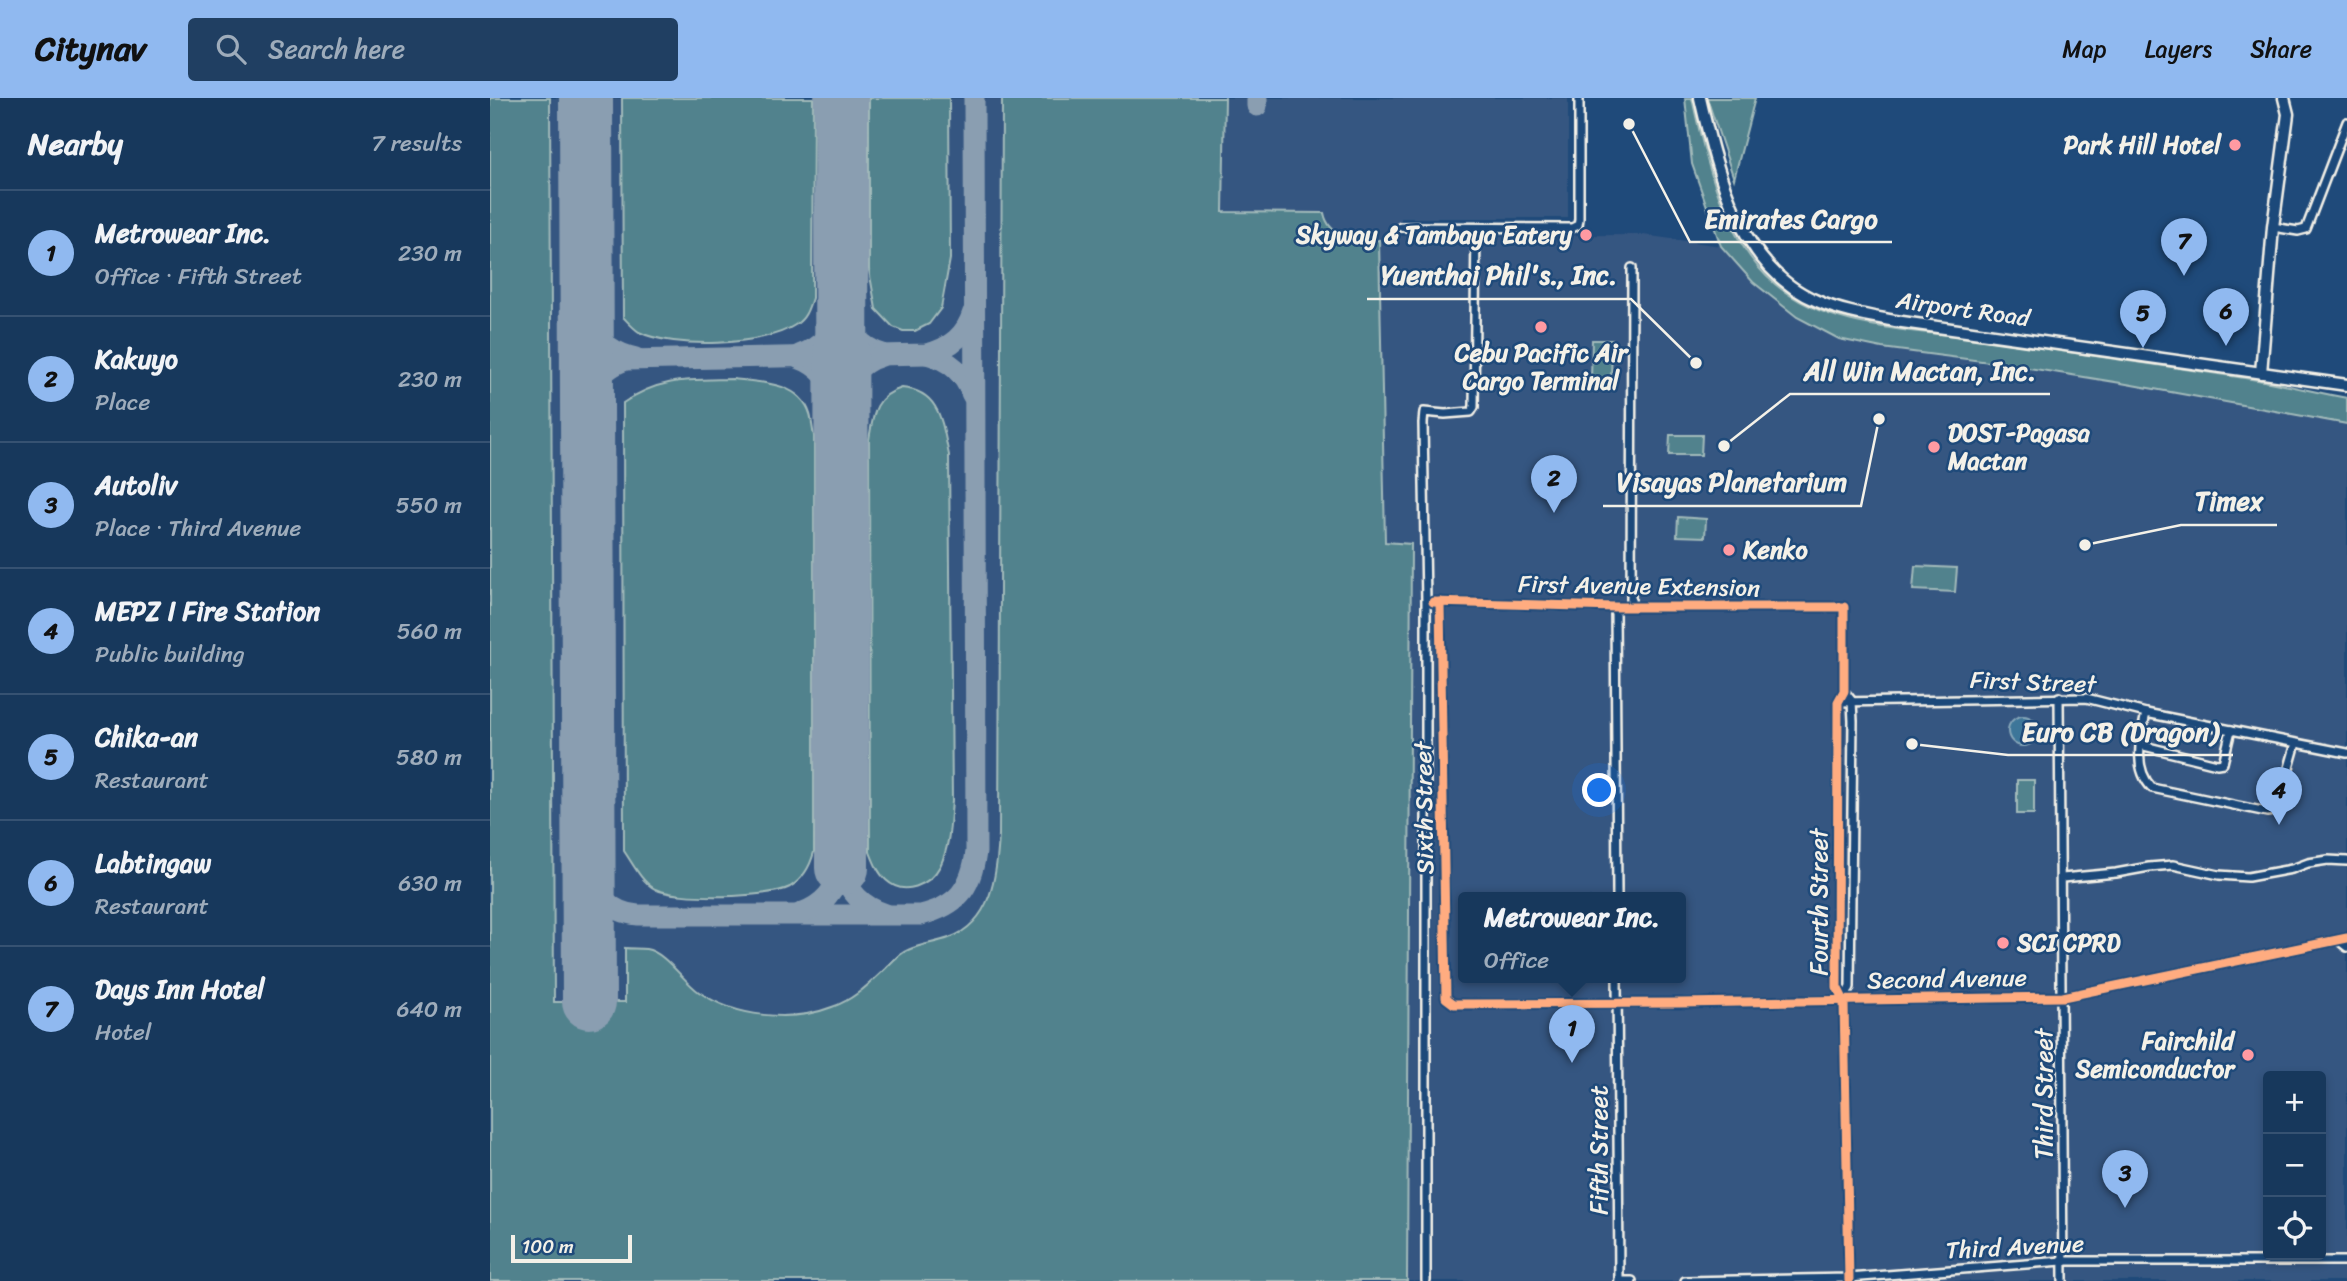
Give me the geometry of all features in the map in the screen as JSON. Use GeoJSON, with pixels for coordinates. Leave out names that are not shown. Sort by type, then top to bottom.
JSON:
{"type":"FeatureCollection","features":[{"type":"Feature","properties":{"kind":"street"},"geometry":{"type":"LineString","coordinates":[[1401,227],[1572,228],[1578,225],[1579,98]]}},
{"type":"Feature","properties":{"kind":"street","name":"Airport Road"},"geometry":{"type":"LineString","coordinates":[[1700,98],[1711,145],[1727,192],[1756,254],[1793,289],[1815,301],[1840,310],[1895,321],[2347,385]]}},
{"type":"Feature","properties":{"kind":"street"},"geometry":{"type":"LineString","coordinates":[[2261,373],[2273,227],[2288,114],[2284,98]]}},
{"type":"Feature","properties":{"kind":"street"},"geometry":{"type":"LineString","coordinates":[[2273,227],[2298,231],[2306,229],[2347,122]]}},
{"type":"Feature","properties":{"kind":"street"},"geometry":{"type":"LineString","coordinates":[[1426,1281],[1424,412],[1471,412],[1474,407],[1476,228]]}},
{"type":"Feature","properties":{"kind":"street"},"geometry":{"type":"LineString","coordinates":[[1631,607],[1632,268]]}},
{"type":"Feature","properties":{"kind":"street","name":"First Avenue Extension"},"geometry":{"type":"LineString","coordinates":[[1436,602],[1615,607],[1844,607],[1844,691]]}},
{"type":"Feature","properties":{"kind":"street","name":"Sixth Street"},"geometry":{"type":"LineString","coordinates":[[1436,602],[1446,998],[1459,1006]]}},
{"type":"Feature","properties":{"kind":"street"},"geometry":{"type":"LineString","coordinates":[[1615,607],[1617,892]]}},
{"type":"Feature","properties":{"kind":"street"},"geometry":{"type":"LineString","coordinates":[[1838,702],[1844,691],[1852,701]]}},
{"type":"Feature","properties":{"kind":"street","name":"Third Street"},"geometry":{"type":"LineString","coordinates":[[2059,697],[2063,1281]]}},
{"type":"Feature","properties":{"kind":"street","name":"First Street"},"geometry":{"type":"LineString","coordinates":[[1838,702],[2086,698],[2146,713],[2347,753]]}},
{"type":"Feature","properties":{"kind":"street","name":"Fourth Street"},"geometry":{"type":"LineString","coordinates":[[1844,1001],[1850,988],[1852,701]]}},
{"type":"Feature","properties":{"kind":"street","name":"Fourth Street"},"geometry":{"type":"LineString","coordinates":[[1838,702],[1837,987],[1844,1001],[1849,1279]]}},
{"type":"Feature","properties":{"kind":"street"},"geometry":{"type":"LineString","coordinates":[[2146,713],[2140,745],[2144,775],[2152,788],[2267,812],[2278,807],[2296,743]]}},
{"type":"Feature","properties":{"kind":"street"},"geometry":{"type":"LineString","coordinates":[[1839,720],[1853,721]]}},
{"type":"Feature","properties":{"kind":"street"},"geometry":{"type":"LineString","coordinates":[[2140,745],[2217,764],[2223,763],[2226,757],[2231,730]]}},
{"type":"Feature","properties":{"kind":"street"},"geometry":{"type":"LineString","coordinates":[[1839,784],[1852,784]]}},
{"type":"Feature","properties":{"kind":"street"},"geometry":{"type":"LineString","coordinates":[[1838,839],[1852,839]]}},
{"type":"Feature","properties":{"kind":"street"},"geometry":{"type":"LineString","coordinates":[[2062,877],[2173,865],[2248,877],[2292,869],[2308,863],[2347,861]]}},
{"type":"Feature","properties":{"kind":"street"},"geometry":{"type":"LineString","coordinates":[[1838,890],[1851,889]]}},
{"type":"Feature","properties":{"kind":"street"},"geometry":{"type":"LineString","coordinates":[[2343,939],[2347,947]]}},
{"type":"Feature","properties":{"kind":"street","name":"Second Avenue"},"geometry":{"type":"LineString","coordinates":[[1459,1006],[2063,997],[2343,939]]}},
{"type":"Feature","properties":{"kind":"street","name":"Fifth Street"},"geometry":{"type":"LineString","coordinates":[[1618,983],[1619,1281]]}},
{"type":"Feature","properties":{"kind":"street","name":"Third Avenue"},"geometry":{"type":"LineString","coordinates":[[1685,1281],[1849,1279],[2063,1261],[2347,1261]]}},
{"type":"Feature","properties":{"kind":"street"},"geometry":{"type":"LineString","coordinates":[[1619,1281],[1632,1281]]}},
{"type":"Feature","properties":{"kind":"shaded area"},"geometry":{"type":"Polygon","coordinates":[[[490,98],[1568,98],[1568,218],[1401,218],[1401,236],[1643,235],[1721,246],[1753,282],[1797,317],[1839,339],[1882,348],[2121,383],[2347,424],[2347,1281],[1407,1281],[1411,544],[1396,543],[1399,1281],[490,1281],[490,98]]]}},
{"type":"Feature","properties":{"kind":"shaded area"},"geometry":{"type":"Polygon","coordinates":[[[2023,716],[2033,721],[2038,731],[2033,741],[2023,746],[2013,741],[2008,731],[2013,721],[2023,716]]]}},
{"type":"Feature","properties":{"kind":"green space"},"geometry":{"type":"Polygon","coordinates":[[[490,98],[550,98],[554,1002],[625,1002],[625,948],[653,951],[699,992],[729,1007],[781,1016],[816,1012],[840,1004],[853,996],[904,952],[963,931],[975,921],[983,909],[994,881],[999,835],[1002,98],[1225,98],[1223,212],[1324,213],[1332,228],[1346,237],[1379,240],[1385,542],[1411,544],[1407,1281],[490,1281],[490,98]]]}},
{"type":"Feature","properties":{"kind":"green space"},"geometry":{"type":"Polygon","coordinates":[[[622,98],[813,98],[812,298],[806,314],[798,323],[781,332],[762,337],[741,341],[695,343],[673,341],[639,332],[623,317],[622,98]]]}},
{"type":"Feature","properties":{"kind":"green space"},"geometry":{"type":"Polygon","coordinates":[[[869,98],[949,98],[950,259],[941,308],[929,324],[915,331],[903,331],[893,327],[876,309],[869,270],[869,98]]]}},
{"type":"Feature","properties":{"kind":"green space"},"geometry":{"type":"Polygon","coordinates":[[[1685,98],[1692,98],[1703,147],[1730,223],[1758,266],[1775,284],[1796,299],[1843,318],[1894,329],[2230,376],[2347,398],[2347,424],[2121,383],[1882,348],[1839,339],[1797,317],[1753,282],[1721,246],[1692,164],[1685,98]]]}},
{"type":"Feature","properties":{"kind":"green space"},"geometry":{"type":"Polygon","coordinates":[[[1707,98],[1755,98],[1734,179],[1707,98]]]}},
{"type":"Feature","properties":{"kind":"green space"},"geometry":{"type":"Polygon","coordinates":[[[1592,340],[1612,340],[1611,382],[1591,381],[1592,340]]]}},
{"type":"Feature","properties":{"kind":"green space"},"geometry":{"type":"Polygon","coordinates":[[[733,379],[767,383],[798,395],[810,414],[814,436],[814,852],[808,868],[795,884],[779,891],[744,895],[682,895],[666,893],[650,886],[624,851],[623,403],[649,388],[663,384],[689,380],[733,379]]]}},
{"type":"Feature","properties":{"kind":"green space"},"geometry":{"type":"Polygon","coordinates":[[[902,388],[915,390],[932,402],[938,411],[949,455],[950,826],[946,850],[936,873],[923,883],[908,888],[901,888],[886,880],[878,871],[870,852],[869,440],[880,401],[902,388]]]}},
{"type":"Feature","properties":{"kind":"green space"},"geometry":{"type":"Polygon","coordinates":[[[1670,435],[1702,435],[1701,455],[1669,455],[1670,435]]]}},
{"type":"Feature","properties":{"kind":"green space"},"geometry":{"type":"Polygon","coordinates":[[[1678,517],[1706,519],[1705,537],[1677,536],[1678,517]]]}},
{"type":"Feature","properties":{"kind":"green space"},"geometry":{"type":"Polygon","coordinates":[[[1915,566],[1957,568],[1955,592],[1913,590],[1915,566]]]}},
{"type":"Feature","properties":{"kind":"green space"},"geometry":{"type":"Polygon","coordinates":[[[2017,780],[2034,780],[2034,814],[2017,814],[2017,780]]]}},
{"type":"Feature","properties":{"kind":"taxiway"},"geometry":{"type":"LineString","coordinates":[[589,866],[595,885],[605,900],[619,910],[638,915],[921,915],[944,907],[966,886],[976,852],[974,98]]}},
{"type":"Feature","properties":{"kind":"taxiway"},"geometry":{"type":"LineString","coordinates":[[1257,98],[1257,106]]}},
{"type":"Feature","properties":{"kind":"taxiway"},"geometry":{"type":"LineString","coordinates":[[841,306],[846,322],[855,336],[867,347],[883,354]]}},
{"type":"Feature","properties":{"kind":"taxiway"},"geometry":{"type":"LineString","coordinates":[[799,355],[815,347],[827,336],[841,306]]}},
{"type":"Feature","properties":{"kind":"taxiway"},"geometry":{"type":"LineString","coordinates":[[587,402],[601,376],[626,360],[927,354],[943,348],[962,334],[973,312]]}},
{"type":"Feature","properties":{"kind":"taxiway"},"geometry":{"type":"LineString","coordinates":[[587,323],[608,346],[636,358]]}},
{"type":"Feature","properties":{"kind":"taxiway"},"geometry":{"type":"LineString","coordinates":[[927,354],[956,369],[972,395]]}},
{"type":"Feature","properties":{"kind":"taxiway"},"geometry":{"type":"LineString","coordinates":[[841,406],[845,389],[853,375],[866,363],[882,356]]}},
{"type":"Feature","properties":{"kind":"taxiway"},"geometry":{"type":"LineString","coordinates":[[798,358],[825,376],[841,406]]}},
{"type":"Feature","properties":{"kind":"taxiway"},"geometry":{"type":"LineString","coordinates":[[842,868],[857,897],[886,914]]}},
{"type":"Feature","properties":{"kind":"taxiway"},"geometry":{"type":"LineString","coordinates":[[801,913],[828,896],[842,868]]}},
{"type":"Feature","properties":{"kind":"runway"},"geometry":{"type":"LineString","coordinates":[[586,98],[589,1002]]}},
{"type":"Feature","properties":{"kind":"runway"},"geometry":{"type":"LineString","coordinates":[[841,98],[842,868]]}},
{"type":"Feature","properties":{"kind":"cycle path"},"geometry":{"type":"LineString","coordinates":[[1433,602],[1615,607],[1844,607],[1844,691],[1838,702],[1837,987],[1844,1001],[1849,1281]]}},
{"type":"Feature","properties":{"kind":"cycle path"},"geometry":{"type":"LineString","coordinates":[[1440,602],[1446,998],[1454,1004],[2063,997],[2347,938]]}},
{"type":"Feature","properties":{"kind":"place","name":"Emirates Cargo"},"geometry":{"type":"Point","coordinates":[1629,124]}},
{"type":"Feature","properties":{"kind":"place","name":"Park Hill Hotel"},"geometry":{"type":"Point","coordinates":[2235,145]}},
{"type":"Feature","properties":{"kind":"place","name":"Skyway & Tambaya Eatery"},"geometry":{"type":"Point","coordinates":[1586,235]}},
{"type":"Feature","properties":{"kind":"place","name":"Days Inn Hotel"},"geometry":{"type":"Point","coordinates":[2184,276]}},
{"type":"Feature","properties":{"kind":"place","name":"Cebu Pacific Air Cargo Terminal"},"geometry":{"type":"Point","coordinates":[1541,327]}},
{"type":"Feature","properties":{"kind":"place","name":"Labtingaw"},"geometry":{"type":"Point","coordinates":[2226,346]}},
{"type":"Feature","properties":{"kind":"place","name":"Chika-an"},"geometry":{"type":"Point","coordinates":[2143,348]}},
{"type":"Feature","properties":{"kind":"place","name":"Yuenthai Phil's., Inc."},"geometry":{"type":"Point","coordinates":[1696,363]}},
{"type":"Feature","properties":{"kind":"place","name":"Visayas Planetarium"},"geometry":{"type":"Point","coordinates":[1879,419]}},
{"type":"Feature","properties":{"kind":"place","name":"All Win Mactan, Inc."},"geometry":{"type":"Point","coordinates":[1724,446]}},
{"type":"Feature","properties":{"kind":"place","name":"DOST-Pagasa Mactan"},"geometry":{"type":"Point","coordinates":[1934,447]}},
{"type":"Feature","properties":{"kind":"place","name":"Kakuyo"},"geometry":{"type":"Point","coordinates":[1554,513]}},
{"type":"Feature","properties":{"kind":"place","name":"Timex"},"geometry":{"type":"Point","coordinates":[2085,545]}},
{"type":"Feature","properties":{"kind":"place","name":"Kenko"},"geometry":{"type":"Point","coordinates":[1729,550]}},
{"type":"Feature","properties":{"kind":"place","name":"Euro CB (Dragon)"},"geometry":{"type":"Point","coordinates":[1912,744]}},
{"type":"Feature","properties":{"kind":"place","name":"MEPZ I Fire Station"},"geometry":{"type":"Point","coordinates":[2279,825]}},
{"type":"Feature","properties":{"kind":"place","name":"SCI CPRD"},"geometry":{"type":"Point","coordinates":[2003,943]}},
{"type":"Feature","properties":{"kind":"place","name":"Fairchild Semiconductor"},"geometry":{"type":"Point","coordinates":[2248,1055]}},
{"type":"Feature","properties":{"kind":"place","name":"Metrowear Inc."},"geometry":{"type":"Point","coordinates":[1572,1063]}},
{"type":"Feature","properties":{"kind":"place","name":"Autoliv"},"geometry":{"type":"Point","coordinates":[2125,1208]}}]}
